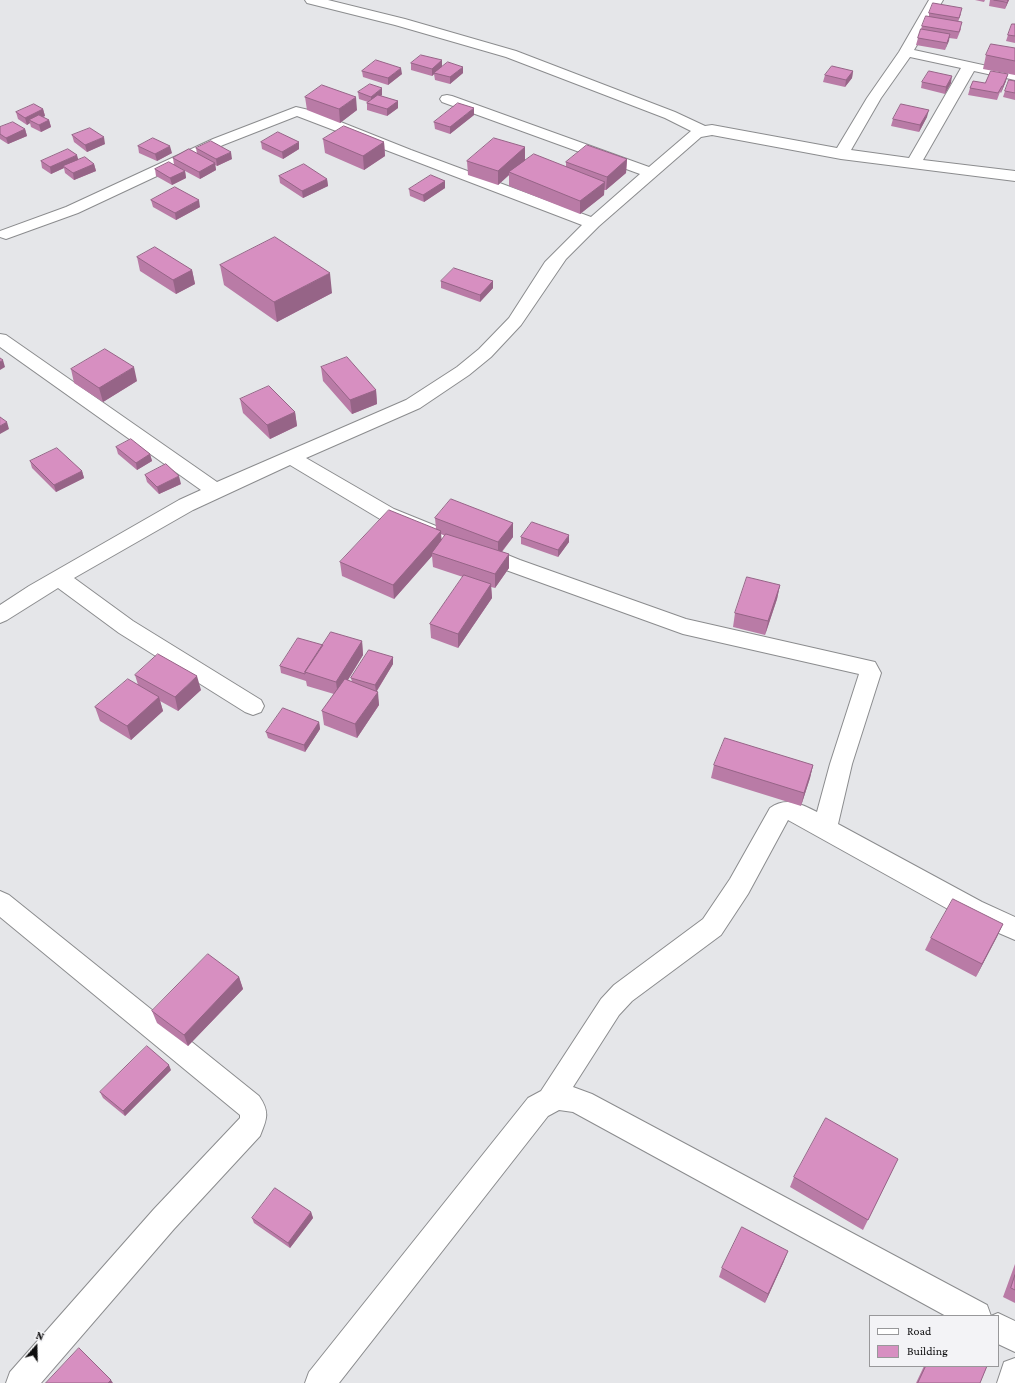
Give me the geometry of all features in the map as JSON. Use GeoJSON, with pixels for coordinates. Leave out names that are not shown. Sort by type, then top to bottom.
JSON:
{"type":"FeatureCollection","features":[{"type":"Feature","properties":{"kind":"street"},"geometry":{"type":"LineString","coordinates":[[312,0],[407,24],[511,54],[670,115],[703,131],[725,132],[841,154],[1015,176]]}},
{"type":"Feature","properties":{"kind":"street"},"geometry":{"type":"LineString","coordinates":[[841,154],[874,98],[906,52],[936,0]]}},
{"type":"Feature","properties":{"kind":"street"},"geometry":{"type":"LineString","coordinates":[[906,52],[1015,76]]}},
{"type":"Feature","properties":{"kind":"street"},"geometry":{"type":"LineString","coordinates":[[913,164],[970,66]]}},
{"type":"Feature","properties":{"kind":"street"},"geometry":{"type":"LineString","coordinates":[[447,99],[651,173]]}},
{"type":"Feature","properties":{"kind":"street"},"geometry":{"type":"LineString","coordinates":[[6,234],[72,210],[218,142],[296,111],[308,114],[406,153],[593,223]]}},
{"type":"Feature","properties":{"kind":"street"},"geometry":{"type":"LineString","coordinates":[[0,615],[36,591],[186,505],[215,490],[412,404],[463,371],[485,353],[515,321],[551,266],[593,223],[689,139],[703,131]]}},
{"type":"Feature","properties":{"kind":"street"},"geometry":{"type":"LineString","coordinates":[[0,339],[215,490]]}},
{"type":"Feature","properties":{"kind":"street"},"geometry":{"type":"LineString","coordinates":[[290,457],[387,514],[513,565],[683,626],[867,668],[870,673],[841,764],[825,828]]}},
{"type":"Feature","properties":{"kind":"street"},"geometry":{"type":"LineString","coordinates":[[59,578],[126,627],[253,706]]}},
{"type":"Feature","properties":{"kind":"street"},"geometry":{"type":"LineString","coordinates":[[320,1383],[538,1107],[551,1098],[610,1007],[623,993],[712,927],[721,915],[778,815],[782,811],[789,810],[798,813],[973,910],[1015,929]]}},
{"type":"Feature","properties":{"kind":"street"},"geometry":{"type":"LineString","coordinates":[[0,902],[249,1105],[254,1111],[254,1118],[250,1127],[159,1225],[21,1383]]}},
{"type":"Feature","properties":{"kind":"street"},"geometry":{"type":"LineString","coordinates":[[551,1098],[567,1097],[582,1103],[974,1315]]}},
{"type":"Feature","properties":{"kind":"street"},"geometry":{"type":"LineString","coordinates":[[999,1329],[1015,1337]]}},
{"type":"Feature","properties":{"kind":"street"},"geometry":{"type":"LineString","coordinates":[[1012,1383],[1015,1373]]}},
{"type":"Feature","properties":{"kind":"building"},"geometry":{"type":"Polygon","coordinates":[[[994,0],[1008,0],[1007,2],[994,0]]]}},
{"type":"Feature","properties":{"kind":"building"},"geometry":{"type":"Polygon","coordinates":[[[933,3],[962,8],[959,18],[929,13],[933,3]]]}},
{"type":"Feature","properties":{"kind":"building"},"geometry":{"type":"Polygon","coordinates":[[[926,16],[962,22],[959,32],[922,26],[926,16]]]}},
{"type":"Feature","properties":{"kind":"building"},"geometry":{"type":"Polygon","coordinates":[[[1012,24],[1015,24],[1015,36],[1008,35],[1012,24]]]}},
{"type":"Feature","properties":{"kind":"building"},"geometry":{"type":"Polygon","coordinates":[[[921,29],[950,34],[947,43],[918,38],[921,29]]]}},
{"type":"Feature","properties":{"kind":"building"},"geometry":{"type":"Polygon","coordinates":[[[991,44],[1015,48],[1015,61],[986,55],[991,44]]]}},
{"type":"Feature","properties":{"kind":"building"},"geometry":{"type":"Polygon","coordinates":[[[421,55],[442,60],[432,69],[411,63],[421,55]]]}},
{"type":"Feature","properties":{"kind":"building"},"geometry":{"type":"Polygon","coordinates":[[[376,60],[401,68],[388,78],[362,71],[376,60]]]}},
{"type":"Feature","properties":{"kind":"building"},"geometry":{"type":"Polygon","coordinates":[[[448,62],[463,67],[450,77],[434,73],[448,62]]]}},
{"type":"Feature","properties":{"kind":"building"},"geometry":{"type":"Polygon","coordinates":[[[832,66],[853,71],[846,80],[825,75],[832,66]]]}},
{"type":"Feature","properties":{"kind":"building"},"geometry":{"type":"Polygon","coordinates":[[[929,71],[952,76],[946,87],[922,82],[929,71]]]}},
{"type":"Feature","properties":{"kind":"building"},"geometry":{"type":"Polygon","coordinates":[[[991,71],[1008,74],[998,93],[970,88],[973,81],[985,83],[991,71]]]}},
{"type":"Feature","properties":{"kind":"building"},"geometry":{"type":"Polygon","coordinates":[[[1009,80],[1015,81],[1015,93],[1005,91],[1009,80]]]}},
{"type":"Feature","properties":{"kind":"building"},"geometry":{"type":"Polygon","coordinates":[[[370,84],[382,88],[371,97],[358,92],[370,84]]]}},
{"type":"Feature","properties":{"kind":"building"},"geometry":{"type":"Polygon","coordinates":[[[322,85],[356,97],[339,109],[305,97],[322,85]]]}},
{"type":"Feature","properties":{"kind":"building"},"geometry":{"type":"Polygon","coordinates":[[[378,95],[398,101],[387,109],[367,103],[378,95]]]}},
{"type":"Feature","properties":{"kind":"building"},"geometry":{"type":"Polygon","coordinates":[[[458,103],[474,108],[450,127],[434,122],[458,103]]]}},
{"type":"Feature","properties":{"kind":"building"},"geometry":{"type":"Polygon","coordinates":[[[34,104],[43,109],[25,118],[16,112],[34,104]]]}},
{"type":"Feature","properties":{"kind":"building"},"geometry":{"type":"Polygon","coordinates":[[[901,104],[929,110],[920,125],[893,119],[901,104]]]}},
{"type":"Feature","properties":{"kind":"building"},"geometry":{"type":"Polygon","coordinates":[[[39,115],[49,120],[39,125],[29,120],[39,115]]]}},
{"type":"Feature","properties":{"kind":"building"},"geometry":{"type":"Polygon","coordinates":[[[13,122],[25,129],[6,138],[0,134],[0,127],[13,122]]]}},
{"type":"Feature","properties":{"kind":"building"},"geometry":{"type":"Polygon","coordinates":[[[344,126],[384,142],[363,156],[323,139],[344,126]]]}},
{"type":"Feature","properties":{"kind":"building"},"geometry":{"type":"Polygon","coordinates":[[[90,128],[104,137],[85,145],[72,135],[90,128]]]}},
{"type":"Feature","properties":{"kind":"building"},"geometry":{"type":"Polygon","coordinates":[[[278,132],[299,142],[282,152],[261,142],[278,132]]]}},
{"type":"Feature","properties":{"kind":"building"},"geometry":{"type":"Polygon","coordinates":[[[153,138],[170,146],[155,154],[138,146],[153,138]]]}},
{"type":"Feature","properties":{"kind":"building"},"geometry":{"type":"Polygon","coordinates":[[[494,138],[525,147],[498,171],[467,161],[494,138]]]}},
{"type":"Feature","properties":{"kind":"building"},"geometry":{"type":"Polygon","coordinates":[[[211,141],[231,152],[216,159],[196,148],[211,141]]]}},
{"type":"Feature","properties":{"kind":"building"},"geometry":{"type":"Polygon","coordinates":[[[587,145],[627,159],[607,177],[566,162],[587,145]]]}},
{"type":"Feature","properties":{"kind":"building"},"geometry":{"type":"Polygon","coordinates":[[[68,149],[77,155],[50,167],[41,161],[68,149]]]}},
{"type":"Feature","properties":{"kind":"building"},"geometry":{"type":"Polygon","coordinates":[[[189,149],[215,163],[199,172],[173,158],[189,149]]]}},
{"type":"Feature","properties":{"kind":"building"},"geometry":{"type":"Polygon","coordinates":[[[534,154],[605,182],[580,201],[509,172],[534,154]]]}},
{"type":"Feature","properties":{"kind":"building"},"geometry":{"type":"Polygon","coordinates":[[[85,157],[94,164],[73,173],[63,166],[85,157]]]}},
{"type":"Feature","properties":{"kind":"building"},"geometry":{"type":"Polygon","coordinates":[[[169,162],[185,171],[170,178],[155,169],[169,162]]]}},
{"type":"Feature","properties":{"kind":"building"},"geometry":{"type":"Polygon","coordinates":[[[304,164],[327,179],[302,191],[279,176],[304,164]]]}},
{"type":"Feature","properties":{"kind":"building"},"geometry":{"type":"Polygon","coordinates":[[[431,175],[445,181],[423,195],[409,189],[431,175]]]}},
{"type":"Feature","properties":{"kind":"building"},"geometry":{"type":"Polygon","coordinates":[[[175,187],[199,200],[175,213],[151,200],[175,187]]]}},
{"type":"Feature","properties":{"kind":"building"},"geometry":{"type":"Polygon","coordinates":[[[275,237],[330,273],[274,302],[220,265],[275,237]]]}},
{"type":"Feature","properties":{"kind":"building"},"geometry":{"type":"Polygon","coordinates":[[[155,247],[192,270],[173,280],[137,257],[155,247]]]}},
{"type":"Feature","properties":{"kind":"building"},"geometry":{"type":"Polygon","coordinates":[[[454,268],[493,281],[480,295],[441,281],[454,268]]]}},
{"type":"Feature","properties":{"kind":"building"},"geometry":{"type":"Polygon","coordinates":[[[105,349],[134,367],[99,388],[71,369],[105,349]]]}},
{"type":"Feature","properties":{"kind":"building"},"geometry":{"type":"Polygon","coordinates":[[[347,357],[376,390],[350,400],[321,367],[347,357]]]}},
{"type":"Feature","properties":{"kind":"building"},"geometry":{"type":"Polygon","coordinates":[[[269,386],[295,412],[267,425],[240,399],[269,386]]]}},
{"type":"Feature","properties":{"kind":"building"},"geometry":{"type":"Polygon","coordinates":[[[0,417],[7,422],[0,426],[0,417]]]}},
{"type":"Feature","properties":{"kind":"building"},"geometry":{"type":"Polygon","coordinates":[[[131,439],[150,454],[136,463],[116,447],[131,439]]]}},
{"type":"Feature","properties":{"kind":"building"},"geometry":{"type":"Polygon","coordinates":[[[57,448],[82,471],[54,485],[30,461],[57,448]]]}},
{"type":"Feature","properties":{"kind":"building"},"geometry":{"type":"Polygon","coordinates":[[[166,464],[179,476],[157,487],[145,475],[166,464]]]}},
{"type":"Feature","properties":{"kind":"building"},"geometry":{"type":"Polygon","coordinates":[[[451,499],[513,523],[498,542],[435,518],[451,499]]]}},
{"type":"Feature","properties":{"kind":"building"},"geometry":{"type":"Polygon","coordinates":[[[389,510],[441,531],[393,585],[340,562],[389,510]]]}},
{"type":"Feature","properties":{"kind":"building"},"geometry":{"type":"Polygon","coordinates":[[[532,522],[569,535],[558,550],[521,537],[532,522]]]}},
{"type":"Feature","properties":{"kind":"building"},"geometry":{"type":"Polygon","coordinates":[[[446,534],[509,554],[495,574],[432,553],[446,534]]]}},
{"type":"Feature","properties":{"kind":"building"},"geometry":{"type":"Polygon","coordinates":[[[464,575],[491,584],[458,634],[430,624],[464,575]]]}},
{"type":"Feature","properties":{"kind":"building"},"geometry":{"type":"Polygon","coordinates":[[[747,577],[780,585],[768,621],[735,613],[747,577]]]}},
{"type":"Feature","properties":{"kind":"building"},"geometry":{"type":"Polygon","coordinates":[[[331,632],[362,641],[336,682],[305,672],[331,632]]]}},
{"type":"Feature","properties":{"kind":"building"},"geometry":{"type":"Polygon","coordinates":[[[298,638],[323,645],[305,674],[280,666],[298,638]]]}},
{"type":"Feature","properties":{"kind":"building"},"geometry":{"type":"Polygon","coordinates":[[[369,650],[393,657],[375,685],[351,678],[369,650]]]}},
{"type":"Feature","properties":{"kind":"building"},"geometry":{"type":"Polygon","coordinates":[[[158,654],[197,676],[175,697],[135,675],[158,654]]]}},
{"type":"Feature","properties":{"kind":"building"},"geometry":{"type":"Polygon","coordinates":[[[128,679],[159,697],[127,726],[95,707],[128,679]]]}},
{"type":"Feature","properties":{"kind":"building"},"geometry":{"type":"Polygon","coordinates":[[[345,679],[378,692],[355,724],[322,711],[345,679]]]}},
{"type":"Feature","properties":{"kind":"building"},"geometry":{"type":"Polygon","coordinates":[[[283,708],[319,722],[304,745],[266,732],[283,708]]]}},
{"type":"Feature","properties":{"kind":"building"},"geometry":{"type":"Polygon","coordinates":[[[725,738],[813,765],[804,793],[714,765],[725,738]]]}},
{"type":"Feature","properties":{"kind":"building"},"geometry":{"type":"Polygon","coordinates":[[[953,899],[1003,924],[982,964],[931,938],[953,899]]]}},
{"type":"Feature","properties":{"kind":"building"},"geometry":{"type":"Polygon","coordinates":[[[208,954],[239,977],[184,1035],[152,1011],[208,954]]]}},
{"type":"Feature","properties":{"kind":"building"},"geometry":{"type":"Polygon","coordinates":[[[147,1046],[169,1065],[123,1111],[100,1092],[147,1046]]]}},
{"type":"Feature","properties":{"kind":"building"},"geometry":{"type":"Polygon","coordinates":[[[826,1118],[898,1159],[868,1220],[794,1177],[826,1118]]]}},
{"type":"Feature","properties":{"kind":"building"},"geometry":{"type":"Polygon","coordinates":[[[275,1188],[311,1212],[288,1243],[252,1218],[275,1188]]]}},
{"type":"Feature","properties":{"kind":"building"},"geometry":{"type":"Polygon","coordinates":[[[742,1227],[788,1251],[768,1294],[722,1268],[742,1227]]]}},
{"type":"Feature","properties":{"kind":"building"},"geometry":{"type":"Polygon","coordinates":[[[1015,1275],[1015,1290],[1011,1288],[1015,1275]]]}},
{"type":"Feature","properties":{"kind":"building"},"geometry":{"type":"Polygon","coordinates":[[[79,1348],[111,1380],[108,1383],[46,1383],[79,1348]]]}},
{"type":"Feature","properties":{"kind":"building"},"geometry":{"type":"Polygon","coordinates":[[[926,1367],[987,1367],[980,1383],[918,1383],[926,1367]]]}}]}
